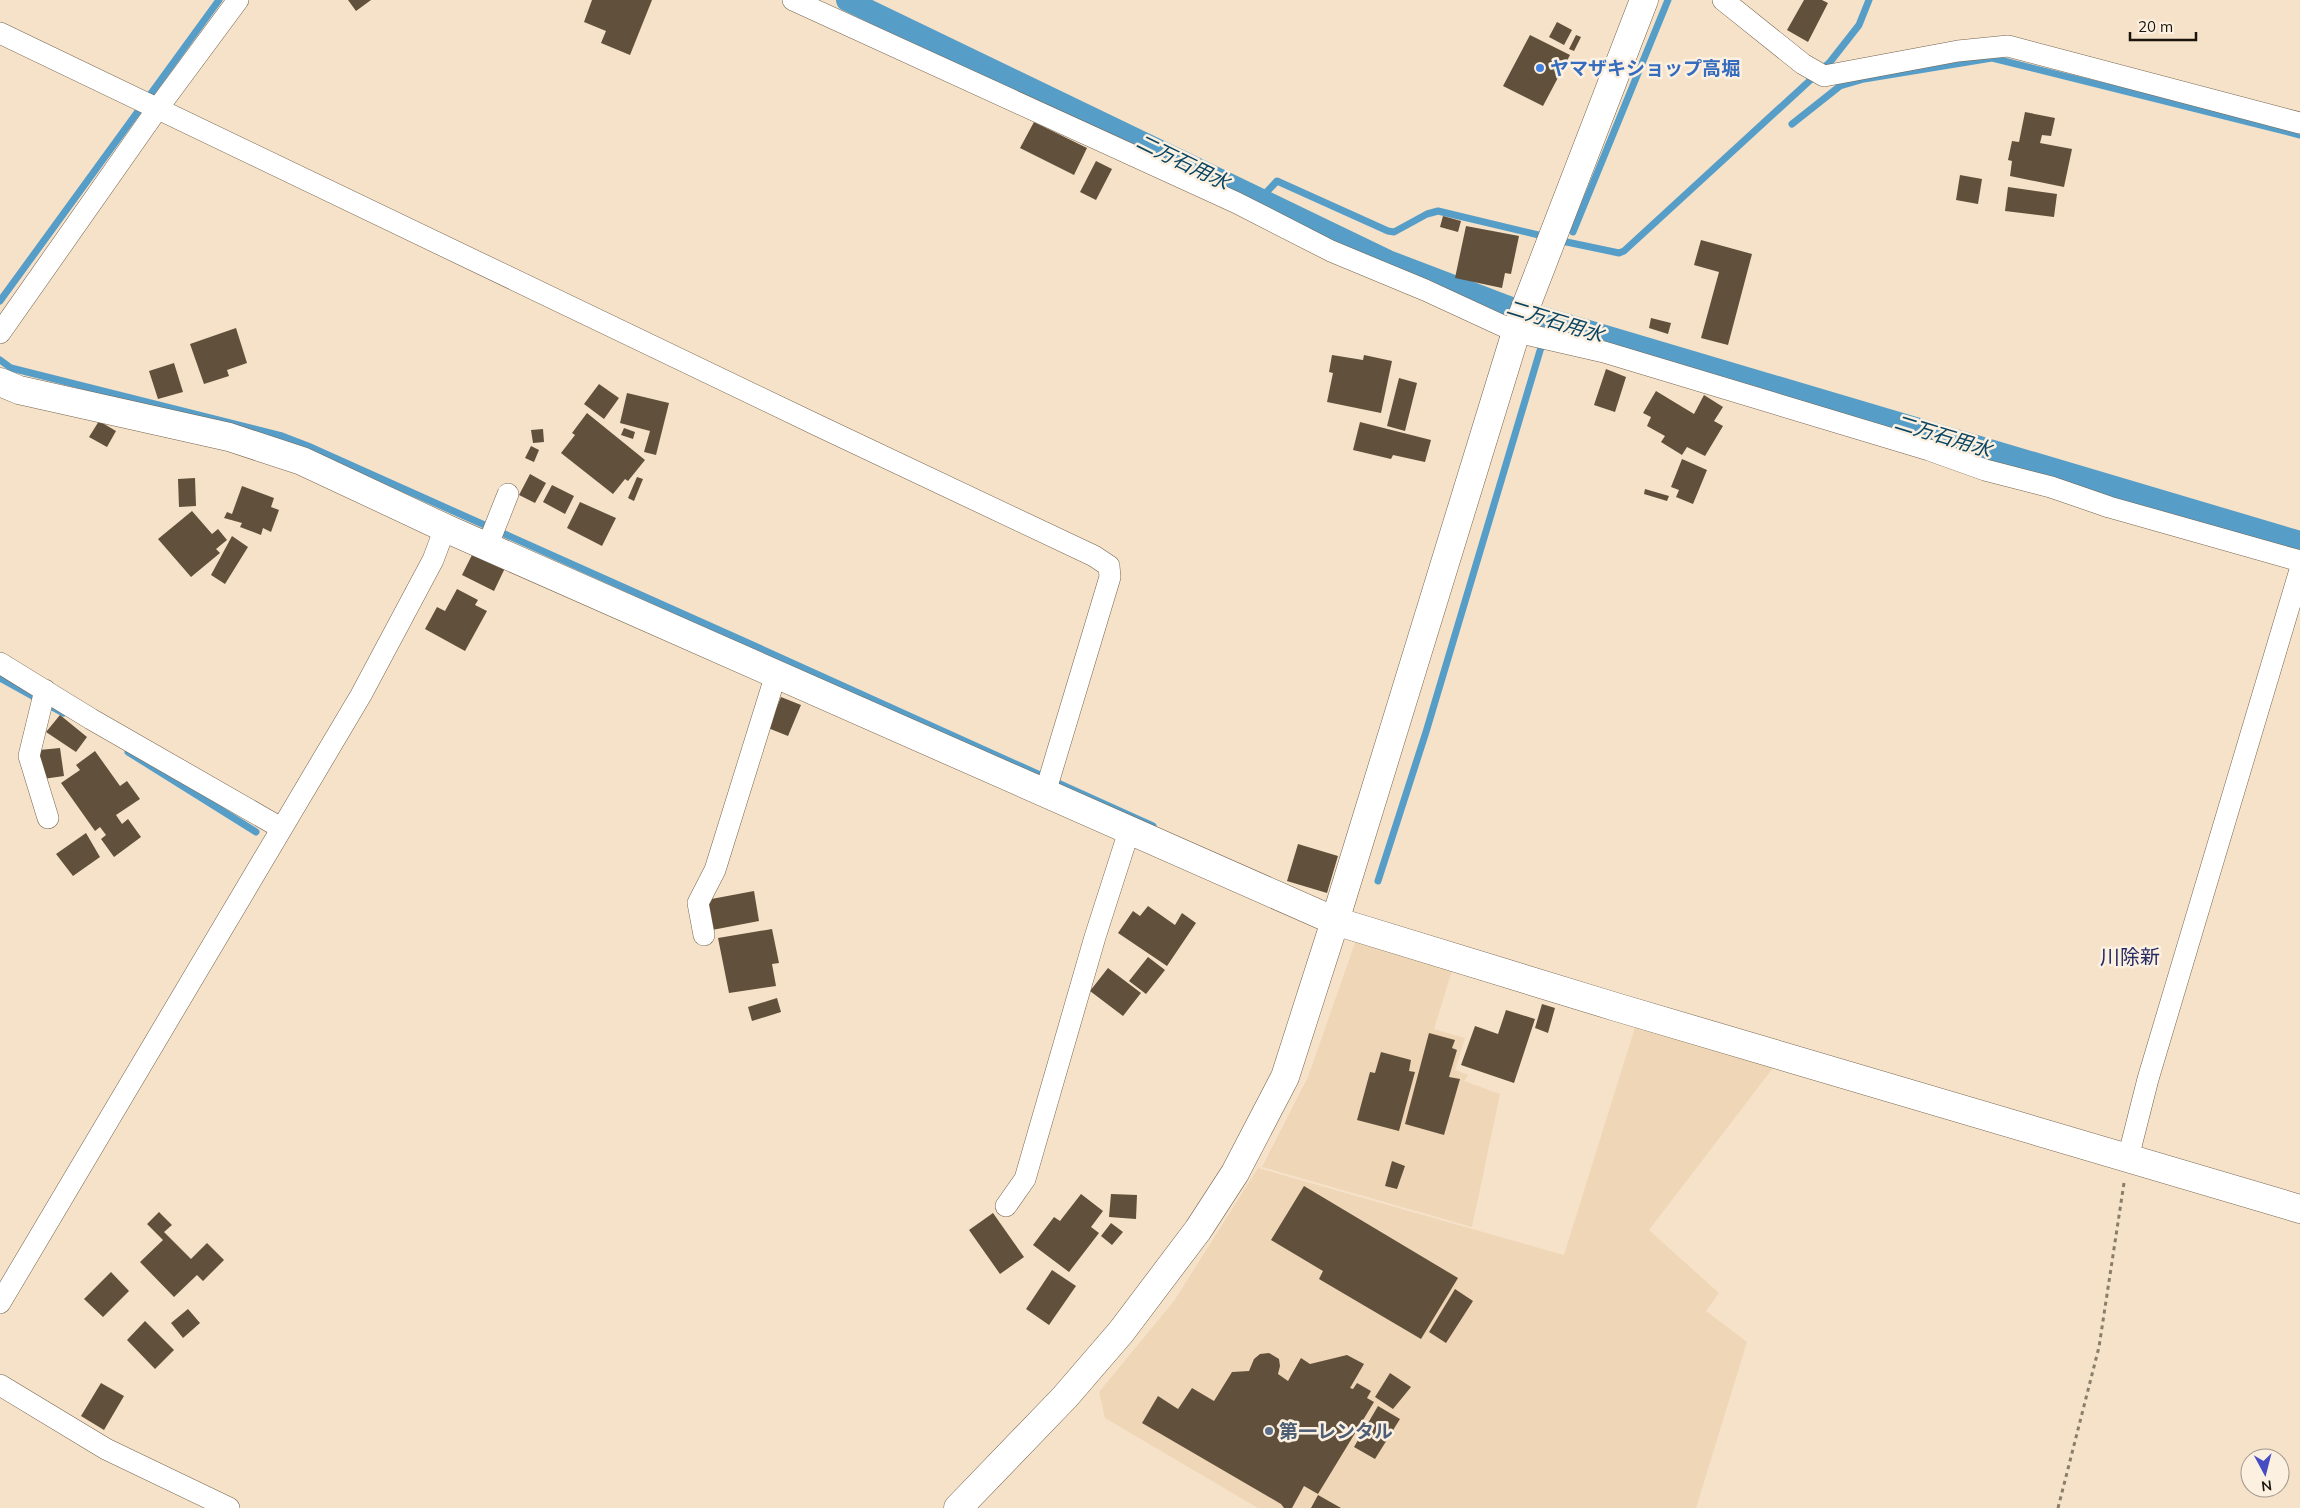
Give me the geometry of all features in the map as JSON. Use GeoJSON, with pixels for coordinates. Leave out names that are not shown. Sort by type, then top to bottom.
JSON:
{"type":"FeatureCollection","features":[{"type":"Feature","properties":{"kind":"street"},"geometry":{"type":"LineString","coordinates":[[0,333],[158,108],[238,0]]}},
{"type":"Feature","properties":{"kind":"street"},"geometry":{"type":"LineString","coordinates":[[793,0],[1238,203],[1331,251],[1425,290],[1516,332],[1604,352],[1929,450],[1985,470],[2051,487],[2109,507],[2300,561]]}},
{"type":"Feature","properties":{"kind":"street"},"geometry":{"type":"LineString","coordinates":[[958,1508],[1065,1397],[1121,1332],[1198,1230],[1235,1173],[1285,1077],[1336,921],[1516,332],[1644,0]]}},
{"type":"Feature","properties":{"kind":"street"},"geometry":{"type":"LineString","coordinates":[[1723,0],[1803,64],[1824,76],[1958,51],[2008,46],[2300,123]]}},
{"type":"Feature","properties":{"kind":"street"},"geometry":{"type":"LineString","coordinates":[[0,33],[1094,556],[1108,566],[1110,577],[1108,586],[1045,793]]}},
{"type":"Feature","properties":{"kind":"street"},"geometry":{"type":"LineString","coordinates":[[0,382],[19,390],[229,437],[302,461],[444,528],[1336,921],[1616,1007],[2300,1209]]}},
{"type":"Feature","properties":{"kind":"street"},"geometry":{"type":"LineString","coordinates":[[487,547],[508,494]]}},
{"type":"Feature","properties":{"kind":"street"},"geometry":{"type":"LineString","coordinates":[[0,1304],[361,695],[433,560],[444,528]]}},
{"type":"Feature","properties":{"kind":"street"},"geometry":{"type":"LineString","coordinates":[[2128,1158],[2148,1079],[2300,570]]}},
{"type":"Feature","properties":{"kind":"street"},"geometry":{"type":"LineString","coordinates":[[0,663],[91,719],[281,828]]}},
{"type":"Feature","properties":{"kind":"street"},"geometry":{"type":"LineString","coordinates":[[704,935],[698,903],[715,870],[776,674]]}},
{"type":"Feature","properties":{"kind":"street"},"geometry":{"type":"LineString","coordinates":[[45,690],[29,756],[48,818]]}},
{"type":"Feature","properties":{"kind":"street"},"geometry":{"type":"LineString","coordinates":[[1006,1206],[1025,1179],[1095,937],[1129,830]]}},
{"type":"Feature","properties":{"kind":"street"},"geometry":{"type":"LineString","coordinates":[[0,1385],[106,1449],[229,1508]]}},
{"type":"Feature","properties":{"kind":"path"},"geometry":{"type":"LineString","coordinates":[[2058,1508],[2099,1347],[2128,1158]]}},
{"type":"Feature","properties":{"kind":"shaded area"},"geometry":{"type":"Polygon","coordinates":[[[1356,940],[1454,964],[1434,1029],[1465,1038],[1455,1070],[1468,1075],[1464,1081],[1500,1094],[1472,1227],[1262,1167],[1308,1077],[1356,940]]]}},
{"type":"Feature","properties":{"kind":"shaded area"},"geometry":{"type":"Polygon","coordinates":[[[1636,1024],[1776,1064],[1649,1230],[1719,1293],[1706,1311],[1747,1342],[1696,1508],[1258,1508],[1105,1418],[1099,1392],[1174,1301],[1258,1168],[1564,1255],[1636,1024]]]}},
{"type":"Feature","properties":{"kind":"building"},"geometry":{"type":"Polygon","coordinates":[[[348,0],[371,0],[356,11],[348,0]]]}},
{"type":"Feature","properties":{"kind":"building"},"geometry":{"type":"Polygon","coordinates":[[[592,0],[652,0],[630,55],[601,43],[606,31],[584,22],[592,0]]]}},
{"type":"Feature","properties":{"kind":"building"},"geometry":{"type":"Polygon","coordinates":[[[1804,0],[1822,0],[1828,3],[1808,42],[1787,30],[1804,0]]]}},
{"type":"Feature","properties":{"kind":"building"},"geometry":{"type":"Polygon","coordinates":[[[1557,22],[1572,30],[1564,45],[1549,37],[1557,22]]]}},
{"type":"Feature","properties":{"kind":"building"},"geometry":{"type":"Polygon","coordinates":[[[1530,35],[1570,55],[1543,106],[1503,86],[1530,35]]]}},
{"type":"Feature","properties":{"kind":"building"},"geometry":{"type":"Polygon","coordinates":[[[1576,35],[1581,37],[1574,51],[1569,49],[1576,35]]]}},
{"type":"Feature","properties":{"kind":"building"},"geometry":{"type":"Polygon","coordinates":[[[2025,112],[2055,118],[2051,136],[2042,135],[2040,143],[2072,149],[2064,187],[2010,176],[2012,161],[2008,160],[2012,141],[2019,142],[2025,112]]]}},
{"type":"Feature","properties":{"kind":"building"},"geometry":{"type":"Polygon","coordinates":[[[1034,122],[1087,148],[1074,175],[1020,148],[1034,122]]]}},
{"type":"Feature","properties":{"kind":"building"},"geometry":{"type":"Polygon","coordinates":[[[1096,161],[1112,169],[1096,200],[1080,192],[1096,161]]]}},
{"type":"Feature","properties":{"kind":"building"},"geometry":{"type":"Polygon","coordinates":[[[1960,175],[1982,179],[1978,204],[1956,200],[1960,175]]]}},
{"type":"Feature","properties":{"kind":"building"},"geometry":{"type":"Polygon","coordinates":[[[2008,187],[2057,194],[2054,217],[2005,211],[2008,187]]]}},
{"type":"Feature","properties":{"kind":"building"},"geometry":{"type":"Polygon","coordinates":[[[1443,216],[1461,221],[1458,232],[1440,227],[1443,216]]]}},
{"type":"Feature","properties":{"kind":"building"},"geometry":{"type":"Polygon","coordinates":[[[1466,226],[1519,236],[1511,274],[1505,273],[1502,288],[1455,278],[1466,226]]]}},
{"type":"Feature","properties":{"kind":"building"},"geometry":{"type":"Polygon","coordinates":[[[1701,240],[1752,254],[1728,345],[1701,338],[1719,272],[1694,265],[1701,240]]]}},
{"type":"Feature","properties":{"kind":"building"},"geometry":{"type":"Polygon","coordinates":[[[1651,318],[1671,323],[1668,334],[1649,328],[1651,318]]]}},
{"type":"Feature","properties":{"kind":"building"},"geometry":{"type":"Polygon","coordinates":[[[236,328],[247,363],[227,370],[229,376],[204,384],[190,344],[236,328]]]}},
{"type":"Feature","properties":{"kind":"building"},"geometry":{"type":"Polygon","coordinates":[[[1332,355],[1363,360],[1364,355],[1392,361],[1381,413],[1327,402],[1333,373],[1329,372],[1332,355]]]}},
{"type":"Feature","properties":{"kind":"building"},"geometry":{"type":"Polygon","coordinates":[[[174,363],[183,392],[158,399],[149,371],[174,363]]]}},
{"type":"Feature","properties":{"kind":"building"},"geometry":{"type":"Polygon","coordinates":[[[1606,369],[1626,377],[1615,412],[1594,405],[1606,369]]]}},
{"type":"Feature","properties":{"kind":"building"},"geometry":{"type":"Polygon","coordinates":[[[1399,378],[1417,383],[1405,431],[1387,426],[1399,378]]]}},
{"type":"Feature","properties":{"kind":"building"},"geometry":{"type":"Polygon","coordinates":[[[599,384],[619,398],[604,419],[584,404],[599,384]]]}},
{"type":"Feature","properties":{"kind":"building"},"geometry":{"type":"Polygon","coordinates":[[[1656,391],[1694,414],[1704,395],[1723,407],[1714,421],[1723,426],[1705,456],[1687,447],[1682,455],[1661,442],[1665,436],[1647,426],[1651,417],[1643,413],[1656,391]]]}},
{"type":"Feature","properties":{"kind":"building"},"geometry":{"type":"Polygon","coordinates":[[[627,393],[669,403],[656,455],[644,452],[650,431],[620,423],[627,393]]]}},
{"type":"Feature","properties":{"kind":"building"},"geometry":{"type":"Polygon","coordinates":[[[587,413],[645,460],[628,481],[625,479],[613,494],[561,453],[575,435],[572,433],[587,413]]]}},
{"type":"Feature","properties":{"kind":"building"},"geometry":{"type":"Polygon","coordinates":[[[99,421],[116,431],[107,447],[89,437],[99,421]]]}},
{"type":"Feature","properties":{"kind":"building"},"geometry":{"type":"Polygon","coordinates":[[[1360,422],[1431,440],[1425,462],[1393,455],[1391,459],[1353,450],[1360,422]]]}},
{"type":"Feature","properties":{"kind":"building"},"geometry":{"type":"Polygon","coordinates":[[[624,428],[635,432],[633,439],[621,435],[624,428]]]}},
{"type":"Feature","properties":{"kind":"building"},"geometry":{"type":"Polygon","coordinates":[[[543,429],[544,442],[533,443],[531,430],[543,429]]]}},
{"type":"Feature","properties":{"kind":"building"},"geometry":{"type":"Polygon","coordinates":[[[531,446],[539,450],[534,462],[525,458],[531,446]]]}},
{"type":"Feature","properties":{"kind":"building"},"geometry":{"type":"Polygon","coordinates":[[[1682,459],[1707,470],[1693,504],[1676,497],[1679,490],[1671,487],[1682,459]]]}},
{"type":"Feature","properties":{"kind":"building"},"geometry":{"type":"Polygon","coordinates":[[[530,474],[546,483],[535,503],[519,495],[530,474]]]}},
{"type":"Feature","properties":{"kind":"building"},"geometry":{"type":"Polygon","coordinates":[[[637,477],[643,479],[634,501],[628,498],[637,477]]]}},
{"type":"Feature","properties":{"kind":"building"},"geometry":{"type":"Polygon","coordinates":[[[195,478],[196,506],[179,507],[178,479],[195,478]]]}},
{"type":"Feature","properties":{"kind":"building"},"geometry":{"type":"Polygon","coordinates":[[[552,485],[574,496],[565,514],[543,502],[552,485]]]}},
{"type":"Feature","properties":{"kind":"building"},"geometry":{"type":"Polygon","coordinates":[[[242,486],[274,498],[271,507],[279,510],[271,532],[263,528],[261,535],[240,527],[242,523],[224,518],[227,512],[232,514],[242,486]]]}},
{"type":"Feature","properties":{"kind":"building"},"geometry":{"type":"Polygon","coordinates":[[[1645,489],[1669,496],[1667,501],[1644,494],[1645,489]]]}},
{"type":"Feature","properties":{"kind":"building"},"geometry":{"type":"Polygon","coordinates":[[[580,502],[616,518],[602,546],[567,528],[580,502]]]}},
{"type":"Feature","properties":{"kind":"building"},"geometry":{"type":"Polygon","coordinates":[[[192,511],[212,534],[218,529],[227,540],[216,549],[220,553],[191,577],[158,539],[192,511]]]}},
{"type":"Feature","properties":{"kind":"building"},"geometry":{"type":"Polygon","coordinates":[[[232,536],[248,547],[225,584],[211,575],[232,536]]]}},
{"type":"Feature","properties":{"kind":"building"},"geometry":{"type":"Polygon","coordinates":[[[473,553],[505,568],[494,591],[462,575],[473,553]]]}},
{"type":"Feature","properties":{"kind":"building"},"geometry":{"type":"Polygon","coordinates":[[[457,589],[478,600],[475,605],[487,611],[465,651],[425,629],[437,607],[445,611],[457,589]]]}},
{"type":"Feature","properties":{"kind":"building"},"geometry":{"type":"Polygon","coordinates":[[[781,697],[801,705],[788,736],[768,728],[781,697]]]}},
{"type":"Feature","properties":{"kind":"building"},"geometry":{"type":"Polygon","coordinates":[[[60,715],[87,737],[76,752],[46,732],[60,715]]]}},
{"type":"Feature","properties":{"kind":"building"},"geometry":{"type":"Polygon","coordinates":[[[60,748],[64,776],[43,779],[39,750],[60,748]]]}},
{"type":"Feature","properties":{"kind":"building"},"geometry":{"type":"Polygon","coordinates":[[[95,751],[120,786],[127,781],[140,799],[116,815],[122,824],[128,819],[141,837],[114,857],[101,839],[106,835],[100,827],[95,831],[61,783],[80,770],[76,765],[95,751]]]}},
{"type":"Feature","properties":{"kind":"building"},"geometry":{"type":"Polygon","coordinates":[[[86,833],[100,857],[73,876],[56,854],[86,833]]]}},
{"type":"Feature","properties":{"kind":"building"},"geometry":{"type":"Polygon","coordinates":[[[1298,844],[1338,856],[1327,893],[1287,881],[1298,844]]]}},
{"type":"Feature","properties":{"kind":"building"},"geometry":{"type":"Polygon","coordinates":[[[754,891],[759,921],[712,930],[706,900],[754,891]]]}},
{"type":"Feature","properties":{"kind":"building"},"geometry":{"type":"Polygon","coordinates":[[[1148,906],[1175,925],[1182,913],[1196,923],[1167,966],[1118,933],[1133,911],[1140,916],[1148,906]]]}},
{"type":"Feature","properties":{"kind":"building"},"geometry":{"type":"Polygon","coordinates":[[[772,929],[779,963],[772,964],[776,986],[729,993],[718,938],[772,929]]]}},
{"type":"Feature","properties":{"kind":"building"},"geometry":{"type":"Polygon","coordinates":[[[1148,957],[1165,970],[1146,994],[1129,981],[1148,957]]]}},
{"type":"Feature","properties":{"kind":"building"},"geometry":{"type":"Polygon","coordinates":[[[1108,968],[1141,993],[1123,1016],[1090,991],[1108,968]]]}},
{"type":"Feature","properties":{"kind":"building"},"geometry":{"type":"Polygon","coordinates":[[[777,998],[781,1012],[752,1021],[748,1007],[777,998]]]}},
{"type":"Feature","properties":{"kind":"building"},"geometry":{"type":"Polygon","coordinates":[[[1542,1004],[1555,1008],[1548,1033],[1535,1028],[1542,1004]]]}},
{"type":"Feature","properties":{"kind":"building"},"geometry":{"type":"Polygon","coordinates":[[[1506,1010],[1535,1019],[1514,1083],[1461,1065],[1475,1026],[1498,1034],[1506,1010]]]}},
{"type":"Feature","properties":{"kind":"building"},"geometry":{"type":"Polygon","coordinates":[[[1429,1033],[1455,1040],[1452,1048],[1457,1050],[1449,1077],[1460,1079],[1444,1135],[1405,1124],[1429,1033]]]}},
{"type":"Feature","properties":{"kind":"building"},"geometry":{"type":"Polygon","coordinates":[[[1381,1052],[1411,1060],[1409,1071],[1415,1072],[1399,1131],[1357,1120],[1370,1072],[1375,1073],[1381,1052]]]}},
{"type":"Feature","properties":{"kind":"building"},"geometry":{"type":"Polygon","coordinates":[[[1392,1161],[1405,1166],[1397,1189],[1385,1186],[1392,1161]]]}},
{"type":"Feature","properties":{"kind":"building"},"geometry":{"type":"Polygon","coordinates":[[[1304,1186],[1458,1278],[1421,1339],[1319,1279],[1323,1271],[1271,1240],[1304,1186]]]}},
{"type":"Feature","properties":{"kind":"building"},"geometry":{"type":"Polygon","coordinates":[[[1081,1194],[1103,1211],[1091,1227],[1099,1233],[1069,1272],[1033,1245],[1054,1217],[1060,1221],[1081,1194]]]}},
{"type":"Feature","properties":{"kind":"building"},"geometry":{"type":"Polygon","coordinates":[[[1111,1194],[1137,1195],[1136,1219],[1109,1217],[1111,1194]]]}},
{"type":"Feature","properties":{"kind":"building"},"geometry":{"type":"Polygon","coordinates":[[[159,1212],[172,1225],[164,1232],[191,1259],[207,1243],[224,1260],[203,1281],[197,1275],[174,1297],[140,1262],[163,1240],[147,1224],[159,1212]]]}},
{"type":"Feature","properties":{"kind":"building"},"geometry":{"type":"Polygon","coordinates":[[[993,1213],[1024,1257],[1000,1274],[969,1230],[993,1213]]]}},
{"type":"Feature","properties":{"kind":"building"},"geometry":{"type":"Polygon","coordinates":[[[1111,1223],[1123,1232],[1112,1245],[1101,1236],[1111,1223]]]}},
{"type":"Feature","properties":{"kind":"building"},"geometry":{"type":"Polygon","coordinates":[[[1052,1270],[1076,1286],[1049,1325],[1026,1309],[1052,1270]]]}},
{"type":"Feature","properties":{"kind":"building"},"geometry":{"type":"Polygon","coordinates":[[[111,1272],[129,1291],[103,1317],[84,1299],[111,1272]]]}},
{"type":"Feature","properties":{"kind":"building"},"geometry":{"type":"Polygon","coordinates":[[[1455,1289],[1473,1301],[1446,1343],[1429,1332],[1455,1289]]]}},
{"type":"Feature","properties":{"kind":"building"},"geometry":{"type":"Polygon","coordinates":[[[188,1309],[200,1323],[183,1338],[171,1323],[188,1309]]]}},
{"type":"Feature","properties":{"kind":"building"},"geometry":{"type":"Polygon","coordinates":[[[145,1321],[174,1350],[155,1369],[127,1340],[145,1321]]]}},
{"type":"Feature","properties":{"kind":"building"},"geometry":{"type":"Polygon","coordinates":[[[1269,1353],[1279,1359],[1278,1374],[1288,1381],[1301,1358],[1310,1364],[1347,1355],[1364,1364],[1350,1388],[1353,1389],[1357,1383],[1371,1391],[1367,1398],[1374,1402],[1318,1494],[1304,1486],[1292,1508],[1284,1508],[1281,1504],[1142,1423],[1158,1396],[1178,1409],[1192,1388],[1214,1401],[1232,1372],[1249,1371],[1254,1359],[1260,1354],[1269,1353]]]}},
{"type":"Feature","properties":{"kind":"building"},"geometry":{"type":"Polygon","coordinates":[[[1390,1373],[1411,1387],[1393,1409],[1375,1397],[1390,1373]]]}},
{"type":"Feature","properties":{"kind":"building"},"geometry":{"type":"Polygon","coordinates":[[[101,1383],[124,1396],[104,1430],[81,1416],[101,1383]]]}},
{"type":"Feature","properties":{"kind":"building"},"geometry":{"type":"Polygon","coordinates":[[[1378,1406],[1400,1419],[1375,1459],[1354,1447],[1378,1406]]]}},
{"type":"Feature","properties":{"kind":"building"},"geometry":{"type":"Polygon","coordinates":[[[1318,1495],[1341,1508],[1311,1508],[1318,1495]]]}},
{"type":"Feature","properties":{"kind":"waterway"},"geometry":{"type":"LineString","coordinates":[[0,301],[219,0]]}},
{"type":"Feature","properties":{"kind":"waterway","name":"二万石用水"},"geometry":{"type":"LineString","coordinates":[[847,0],[1388,261],[1514,309],[2300,542]]}},
{"type":"Feature","properties":{"kind":"waterway"},"geometry":{"type":"LineString","coordinates":[[1573,232],[1668,0]]}},
{"type":"Feature","properties":{"kind":"waterway"},"geometry":{"type":"LineString","coordinates":[[1557,240],[1619,253],[1624,251],[1830,62],[1859,25],[1869,0]]}},
{"type":"Feature","properties":{"kind":"waterway"},"geometry":{"type":"LineString","coordinates":[[1792,124],[1840,86],[1864,79],[1992,58],[2300,135]]}},
{"type":"Feature","properties":{"kind":"waterway"},"geometry":{"type":"LineString","coordinates":[[1261,198],[1277,181],[1388,231],[1394,232],[1427,214],[1438,211],[1547,237]]}},
{"type":"Feature","properties":{"kind":"waterway"},"geometry":{"type":"LineString","coordinates":[[1378,881],[1426,732],[1542,344]]}},
{"type":"Feature","properties":{"kind":"waterway"},"geometry":{"type":"LineString","coordinates":[[0,360],[11,368],[282,436],[308,446],[1153,826]]}},
{"type":"Feature","properties":{"kind":"waterway"},"geometry":{"type":"LineString","coordinates":[[0,678],[63,713]]}},
{"type":"Feature","properties":{"kind":"waterway"},"geometry":{"type":"LineString","coordinates":[[128,752],[256,832]]}},
{"type":"Feature","properties":{"kind":"place","name":"ヤマザキショップ高堀"},"geometry":{"type":"Point","coordinates":[1540,68]}},
{"type":"Feature","properties":{"kind":"place","name":"第一レンタル"},"geometry":{"type":"Point","coordinates":[1269,1431]}},
{"type":"Feature","properties":{"kind":"district","name":"川除新"},"geometry":{"type":"Point","coordinates":[2130,957]}}]}
